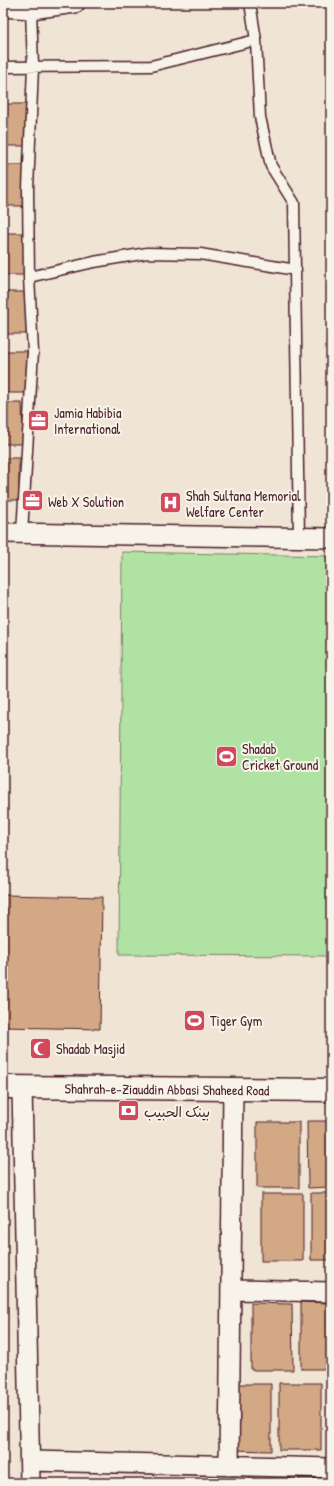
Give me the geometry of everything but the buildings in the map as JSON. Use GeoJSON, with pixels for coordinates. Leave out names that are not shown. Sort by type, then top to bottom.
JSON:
{"type":"FeatureCollection","features":[{"type":"Feature","properties":{"kind":"street"},"geometry":{"type":"LineString","coordinates":[[3,7],[31,9],[75,3]]}},
{"type":"Feature","properties":{"kind":"street"},"geometry":{"type":"LineString","coordinates":[[3,533],[331,538]]}},
{"type":"Feature","properties":{"kind":"street"},"geometry":{"type":"LineString","coordinates":[[12,1087],[30,1483]]}},
{"type":"Feature","properties":{"kind":"street","name":"Shahrah-e-Ziauddin Abbasi Shaheed Road"},"geometry":{"type":"LineString","coordinates":[[12,1087],[331,1090]]}},
{"type":"Feature","properties":{"kind":"street"},"geometry":{"type":"LineString","coordinates":[[230,1466],[233,1089]]}},
{"type":"Feature","properties":{"kind":"street"},"geometry":{"type":"LineString","coordinates":[[231,1290],[331,1292]]}},
{"type":"Feature","properties":{"kind":"street"},"geometry":{"type":"LineString","coordinates":[[30,1460],[331,1468]]}},
{"type":"Feature","properties":{"kind":"lane"},"geometry":{"type":"LineString","coordinates":[[250,3],[256,40],[260,117],[270,166],[294,203],[299,537]]}},
{"type":"Feature","properties":{"kind":"lane"},"geometry":{"type":"LineString","coordinates":[[22,533],[33,352],[28,277],[28,189],[33,67],[31,9]]}},
{"type":"Feature","properties":{"kind":"lane"},"geometry":{"type":"LineString","coordinates":[[3,67],[151,66],[256,40]]}},
{"type":"Feature","properties":{"kind":"lane"},"geometry":{"type":"LineString","coordinates":[[28,277],[94,262],[147,254],[200,254],[296,270]]}},
{"type":"Feature","properties":{"kind":"green space","name":"Shadab Cricket Ground"},"geometry":{"type":"Polygon","coordinates":[[[122,552],[331,556],[331,956],[119,955],[122,552]]]}},
{"type":"Feature","properties":{"kind":"place","name":"Jamia Habibia International"},"geometry":{"type":"Point","coordinates":[39,420]}},
{"type":"Feature","properties":{"kind":"place","name":"Web X Solution"},"geometry":{"type":"Point","coordinates":[32,501]}},
{"type":"Feature","properties":{"kind":"place","name":"Shah Sultana Memorial Welfare Center"},"geometry":{"type":"Point","coordinates":[171,503]}},
{"type":"Feature","properties":{"kind":"place","name":"Shadab Cricket Ground"},"geometry":{"type":"Point","coordinates":[226,756]}},
{"type":"Feature","properties":{"kind":"place","name":"Tiger Gym"},"geometry":{"type":"Point","coordinates":[195,1020]}},
{"type":"Feature","properties":{"kind":"place","name":"Shadab Masjid"},"geometry":{"type":"Point","coordinates":[41,1048]}},
{"type":"Feature","properties":{"kind":"place","name":"بينک الحبيب"},"geometry":{"type":"Point","coordinates":[129,1111]}}]}
